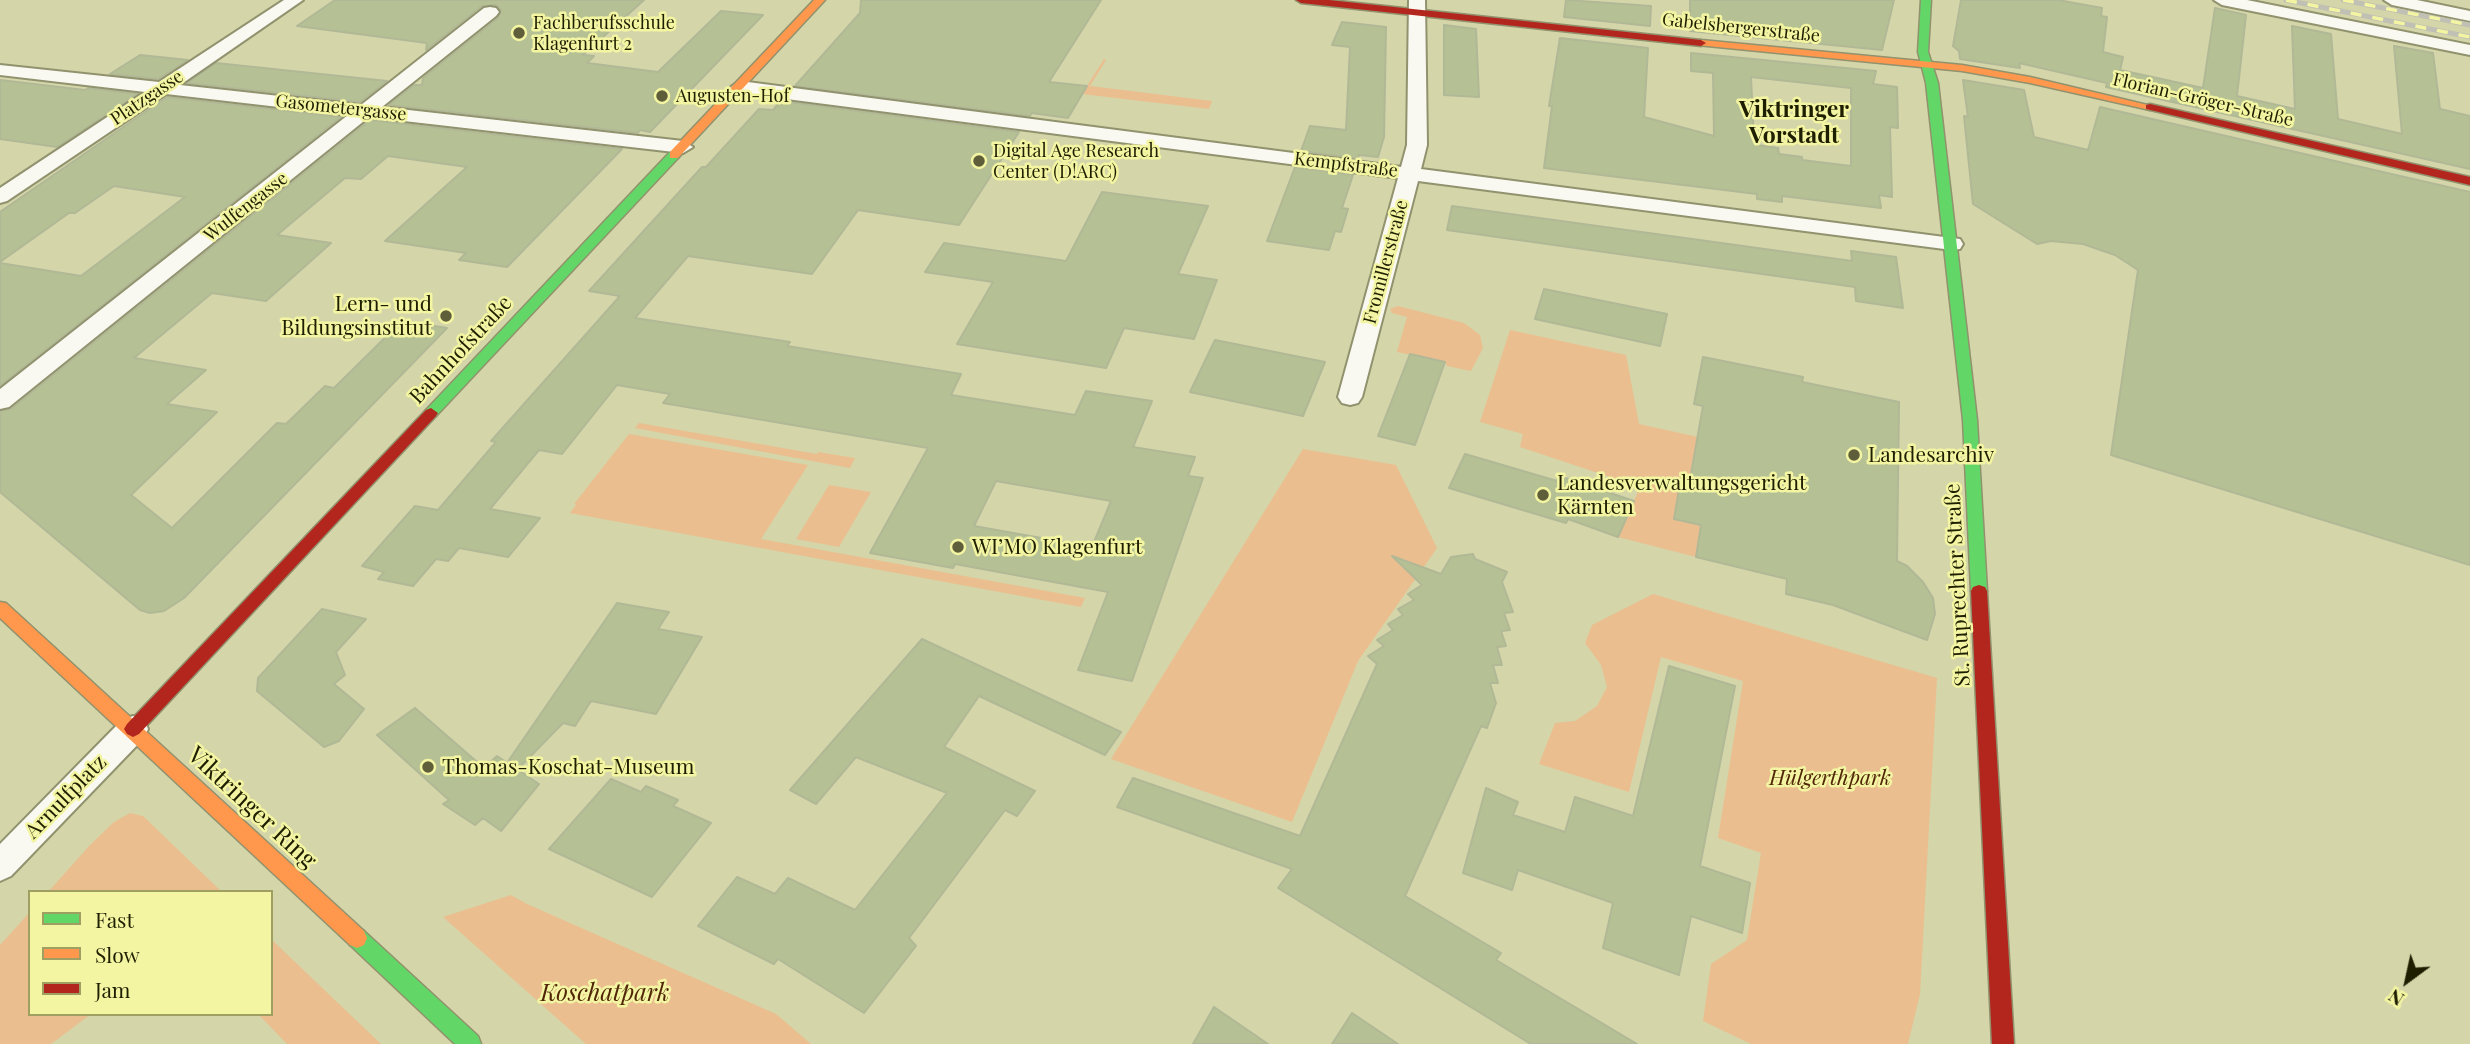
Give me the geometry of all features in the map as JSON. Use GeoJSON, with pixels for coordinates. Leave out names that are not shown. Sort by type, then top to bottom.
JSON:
{"type":"FeatureCollection","features":[{"type":"Feature","properties":{"kind":"street","name":"Platzgasse"},"geometry":{"type":"LineString","coordinates":[[0,197],[295,0]]}},
{"type":"Feature","properties":{"kind":"street","name":"Bahnhofstraße"},"geometry":{"type":"LineString","coordinates":[[133,729],[820,0]]}},
{"type":"Feature","properties":{"kind":"street","name":"Gabelsbergerstraße"},"geometry":{"type":"LineString","coordinates":[[1301,0],[1417,6],[1803,54],[1927,65]]}},
{"type":"Feature","properties":{"kind":"street","name":"St. Ruprechter Straße"},"geometry":{"type":"LineString","coordinates":[[1926,0],[1923,52],[1932,83],[1970,420],[2003,1044]]}},
{"type":"Feature","properties":{"kind":"street"},"geometry":{"type":"LineString","coordinates":[[2222,0],[2470,50]]}},
{"type":"Feature","properties":{"kind":"street"},"geometry":{"type":"LineString","coordinates":[[2392,0],[2470,16]]}},
{"type":"Feature","properties":{"kind":"street","name":"Fromillerstraße"},"geometry":{"type":"LineString","coordinates":[[1350,397],[1417,145],[1417,6]]}},
{"type":"Feature","properties":{"kind":"street","name":"Wulfengasse"},"geometry":{"type":"LineString","coordinates":[[0,401],[490,12]]}},
{"type":"Feature","properties":{"kind":"street","name":"Florian-Gröger-Straße"},"geometry":{"type":"LineString","coordinates":[[1927,65],[2030,80],[2470,180]]}},
{"type":"Feature","properties":{"kind":"street","name":"Gasometergasse"},"geometry":{"type":"LineString","coordinates":[[0,70],[683,147]]}},
{"type":"Feature","properties":{"kind":"street","name":"Kempfstraße"},"geometry":{"type":"LineString","coordinates":[[740,87],[1952,244]]}},
{"type":"Feature","properties":{"kind":"street","name":"Viktringer Ring"},"geometry":{"type":"LineString","coordinates":[[0,608],[470,1044]]}},
{"type":"Feature","properties":{"kind":"street","name":"Arnulfplatz"},"geometry":{"type":"LineString","coordinates":[[0,866],[133,729]]}},
{"type":"Feature","properties":{"kind":"green space"},"geometry":{"type":"Polygon","coordinates":[[[1104,59],[1106,60],[1090,86],[1212,101],[1209,109],[1082,94],[1104,59]]]}},
{"type":"Feature","properties":{"kind":"green space"},"geometry":{"type":"Polygon","coordinates":[[[1398,306],[1464,323],[1480,335],[1483,348],[1471,371],[1447,366],[1445,362],[1397,352],[1407,317],[1392,313],[1390,309],[1398,306]]]}},
{"type":"Feature","properties":{"kind":"green space"},"geometry":{"type":"Polygon","coordinates":[[[1510,330],[1626,355],[1639,424],[1698,437],[1690,480],[1681,478],[1674,519],[1701,525],[1696,557],[1618,537],[1640,487],[1520,447],[1523,434],[1480,422],[1510,330]]]}},
{"type":"Feature","properties":{"kind":"green space"},"geometry":{"type":"Polygon","coordinates":[[[639,423],[817,454],[855,458],[850,468],[635,428],[639,423]]]}},
{"type":"Feature","properties":{"kind":"green space"},"geometry":{"type":"Polygon","coordinates":[[[629,434],[808,465],[761,539],[1085,598],[1081,607],[570,513],[576,505],[574,504],[629,434]]]}},
{"type":"Feature","properties":{"kind":"green space"},"geometry":{"type":"Polygon","coordinates":[[[1303,449],[1396,465],[1437,548],[1358,661],[1292,822],[1111,759],[1303,449]]]}},
{"type":"Feature","properties":{"kind":"green space"},"geometry":{"type":"Polygon","coordinates":[[[829,485],[871,492],[839,547],[796,539],[829,485]]]}},
{"type":"Feature","properties":{"kind":"green space","name":"Hülgerthpark"},"geometry":{"type":"Polygon","coordinates":[[[1653,594],[1937,678],[1920,994],[1908,1044],[1751,1044],[1703,1021],[1711,964],[1747,940],[1761,853],[1718,838],[1743,681],[1661,657],[1629,792],[1539,764],[1555,723],[1575,721],[1597,706],[1607,687],[1601,665],[1585,643],[1592,625],[1653,594]]]}},
{"type":"Feature","properties":{"kind":"green space"},"geometry":{"type":"Polygon","coordinates":[[[130,813],[143,816],[220,890],[50,890],[114,822],[130,813]]]}},
{"type":"Feature","properties":{"kind":"green space","name":"Koschatpark"},"geometry":{"type":"Polygon","coordinates":[[[511,895],[776,1014],[811,1044],[586,1044],[443,917],[511,895]]]}},
{"type":"Feature","properties":{"kind":"green space"},"geometry":{"type":"Polygon","coordinates":[[[28,914],[28,1016],[88,1016],[51,1044],[0,1044],[0,945],[28,914]]]}},
{"type":"Feature","properties":{"kind":"green space"},"geometry":{"type":"Polygon","coordinates":[[[273,941],[381,1044],[287,1044],[260,1016],[273,1016],[273,941]]]}},
{"type":"Feature","properties":{"kind":"building"},"geometry":{"type":"Polygon","coordinates":[[[335,0],[644,0],[583,55],[594,56],[587,63],[658,72],[721,11],[763,15],[650,132],[640,130],[638,133],[389,105],[414,85],[422,85],[423,78],[498,18],[501,10],[496,5],[482,6],[426,50],[427,43],[297,26],[335,0]]]}},
{"type":"Feature","properties":{"kind":"building"},"geometry":{"type":"Polygon","coordinates":[[[861,0],[1101,0],[1049,82],[1087,86],[1068,118],[1032,113],[1030,116],[795,86],[860,13],[861,0]]]}},
{"type":"Feature","properties":{"kind":"building"},"geometry":{"type":"Polygon","coordinates":[[[1566,0],[1651,6],[1650,26],[1564,17],[1566,0]]]}},
{"type":"Feature","properties":{"kind":"building"},"geometry":{"type":"Polygon","coordinates":[[[1690,0],[1894,0],[1882,50],[1690,31],[1690,0]]]}},
{"type":"Feature","properties":{"kind":"building"},"geometry":{"type":"Polygon","coordinates":[[[1961,0],[2058,0],[2102,8],[2101,16],[2107,17],[2103,52],[2123,57],[2120,70],[2203,88],[2215,8],[2246,15],[2237,96],[2295,109],[2292,26],[2331,34],[2338,119],[2402,134],[2394,46],[2433,53],[2440,109],[2470,116],[2470,169],[2106,87],[2107,83],[2019,63],[2020,68],[1960,59],[1959,51],[1953,46],[1961,0]]]}},
{"type":"Feature","properties":{"kind":"building"},"geometry":{"type":"Polygon","coordinates":[[[1342,22],[1386,27],[1384,137],[1378,157],[1359,155],[1358,159],[1301,151],[1310,126],[1346,130],[1350,47],[1332,45],[1342,22]]]}},
{"type":"Feature","properties":{"kind":"building"},"geometry":{"type":"Polygon","coordinates":[[[1444,25],[1476,29],[1479,97],[1444,95],[1444,25]]]}},
{"type":"Feature","properties":{"kind":"building"},"geometry":{"type":"Polygon","coordinates":[[[1560,38],[1648,48],[1644,117],[1714,136],[1713,73],[1691,71],[1691,53],[1876,71],[1873,84],[1897,87],[1898,128],[1890,127],[1892,197],[1879,195],[1881,208],[1782,196],[1782,202],[1757,199],[1757,194],[1544,168],[1552,106],[1549,106],[1560,38]],[[1751,77],[1754,141],[1757,141],[1757,145],[1778,148],[1779,154],[1802,157],[1802,160],[1851,166],[1851,88],[1751,77]]]}},
{"type":"Feature","properties":{"kind":"building"},"geometry":{"type":"Polygon","coordinates":[[[140,55],[188,60],[158,79],[110,74],[140,55]]]}},
{"type":"Feature","properties":{"kind":"building"},"geometry":{"type":"Polygon","coordinates":[[[216,63],[387,81],[360,102],[187,83],[216,63]]]}},
{"type":"Feature","properties":{"kind":"building"},"geometry":{"type":"Polygon","coordinates":[[[0,80],[138,94],[57,147],[0,139],[0,80]]]}},
{"type":"Feature","properties":{"kind":"building"},"geometry":{"type":"Polygon","coordinates":[[[1963,80],[2024,90],[2034,137],[2088,150],[2100,107],[2470,192],[2470,565],[2111,455],[2138,270],[2115,255],[2083,244],[2051,241],[2037,244],[1973,204],[1963,80]]]}},
{"type":"Feature","properties":{"kind":"building"},"geometry":{"type":"Polygon","coordinates":[[[167,97],[341,117],[0,386],[0,263],[81,276],[185,197],[114,186],[75,213],[69,213],[0,262],[0,212],[167,97]]]}},
{"type":"Feature","properties":{"kind":"building"},"geometry":{"type":"Polygon","coordinates":[[[781,101],[1019,132],[959,225],[858,210],[812,274],[688,256],[635,318],[790,342],[787,346],[961,374],[951,395],[1075,415],[1086,391],[1152,401],[1133,447],[1195,457],[1188,476],[1203,478],[1132,681],[1078,670],[1108,592],[955,564],[953,568],[870,553],[928,448],[663,403],[670,394],[617,385],[562,454],[539,450],[490,509],[540,518],[508,557],[459,548],[448,561],[436,559],[413,586],[378,579],[384,572],[362,566],[415,506],[438,510],[496,442],[491,441],[620,296],[589,291],[759,109],[773,110],[781,101]],[[996,481],[974,526],[1092,547],[1111,501],[996,481]]]}},
{"type":"Feature","properties":{"kind":"building"},"geometry":{"type":"Polygon","coordinates":[[[370,120],[622,149],[507,267],[459,260],[466,253],[385,241],[467,167],[388,156],[361,179],[345,178],[277,235],[331,243],[266,301],[212,293],[134,358],[206,370],[167,404],[217,412],[131,495],[172,528],[277,423],[286,424],[325,386],[334,388],[402,321],[447,328],[184,598],[164,611],[150,613],[140,610],[0,492],[0,411],[11,409],[370,120]]]}},
{"type":"Feature","properties":{"kind":"building"},"geometry":{"type":"Polygon","coordinates":[[[1295,167],[1353,175],[1342,208],[1348,209],[1341,232],[1335,231],[1329,250],[1267,241],[1295,167]]]}},
{"type":"Feature","properties":{"kind":"building"},"geometry":{"type":"Polygon","coordinates":[[[1102,192],[1208,206],[1178,274],[1217,280],[1194,339],[1124,328],[1106,368],[957,344],[993,282],[925,272],[944,243],[1066,261],[1102,192]]]}},
{"type":"Feature","properties":{"kind":"building"},"geometry":{"type":"Polygon","coordinates":[[[1452,206],[1852,261],[1851,251],[1896,257],[1903,308],[1856,301],[1855,287],[1447,230],[1452,206]]]}},
{"type":"Feature","properties":{"kind":"building"},"geometry":{"type":"Polygon","coordinates":[[[1544,289],[1667,314],[1660,346],[1535,319],[1544,289]]]}},
{"type":"Feature","properties":{"kind":"building"},"geometry":{"type":"Polygon","coordinates":[[[1215,340],[1325,362],[1303,416],[1190,392],[1215,340]]]}},
{"type":"Feature","properties":{"kind":"building"},"geometry":{"type":"Polygon","coordinates":[[[1410,354],[1445,362],[1415,445],[1378,436],[1410,354]]]}},
{"type":"Feature","properties":{"kind":"building"},"geometry":{"type":"Polygon","coordinates":[[[1703,357],[1803,377],[1802,382],[1899,402],[1897,561],[1907,566],[1923,582],[1933,598],[1935,614],[1927,640],[1833,605],[1786,594],[1787,579],[1696,557],[1701,525],[1674,519],[1681,478],[1690,480],[1703,406],[1694,404],[1703,357]]]}},
{"type":"Feature","properties":{"kind":"building","name":"Landesverwaltungsgericht Kärnten"},"geometry":{"type":"Polygon","coordinates":[[[1465,454],[1557,481],[1559,476],[1634,501],[1618,537],[1568,519],[1566,523],[1449,488],[1465,454]]]}},
{"type":"Feature","properties":{"kind":"building"},"geometry":{"type":"Polygon","coordinates":[[[1473,554],[1475,559],[1507,572],[1502,582],[1513,612],[1504,613],[1510,630],[1501,631],[1506,646],[1497,647],[1502,665],[1493,665],[1498,683],[1490,683],[1496,703],[1487,728],[1481,726],[1405,896],[1501,953],[1496,960],[1637,1044],[1531,1044],[1278,888],[1292,869],[1117,807],[1133,778],[1300,836],[1377,664],[1368,656],[1384,646],[1377,640],[1393,630],[1388,624],[1403,615],[1398,609],[1414,600],[1408,594],[1422,585],[1392,556],[1441,574],[1451,557],[1473,554]]]}},
{"type":"Feature","properties":{"kind":"building"},"geometry":{"type":"Polygon","coordinates":[[[617,603],[669,612],[658,629],[702,637],[656,714],[591,701],[575,726],[563,723],[519,768],[509,760],[617,603]]]}},
{"type":"Feature","properties":{"kind":"building"},"geometry":{"type":"Polygon","coordinates":[[[322,609],[366,619],[336,652],[345,675],[334,684],[364,709],[339,741],[324,747],[257,691],[258,678],[322,609]]]}},
{"type":"Feature","properties":{"kind":"building"},"geometry":{"type":"Polygon","coordinates":[[[922,639],[1121,732],[1105,755],[979,696],[944,747],[1035,791],[1017,816],[1005,810],[909,938],[916,946],[864,1013],[778,959],[774,964],[698,926],[737,877],[775,894],[788,878],[855,910],[947,793],[856,757],[816,804],[790,790],[922,639]]]}},
{"type":"Feature","properties":{"kind":"building"},"geometry":{"type":"Polygon","coordinates":[[[1669,666],[1735,686],[1700,866],[1750,883],[1742,933],[1691,916],[1679,975],[1603,948],[1613,903],[1518,870],[1512,890],[1463,873],[1486,788],[1518,802],[1513,815],[1565,832],[1575,797],[1633,816],[1669,666]]]}},
{"type":"Feature","properties":{"kind":"building"},"geometry":{"type":"Polygon","coordinates":[[[415,708],[484,768],[497,756],[539,784],[501,831],[483,818],[475,825],[443,804],[449,800],[377,735],[415,708]]]}},
{"type":"Feature","properties":{"kind":"building"},"geometry":{"type":"Polygon","coordinates":[[[611,779],[641,792],[646,786],[678,800],[673,806],[711,823],[652,897],[549,849],[611,779]]]}},
{"type":"Feature","properties":{"kind":"building"},"geometry":{"type":"Polygon","coordinates":[[[1214,1007],[1268,1044],[1193,1044],[1214,1007]]]}},
{"type":"Feature","properties":{"kind":"building"},"geometry":{"type":"Polygon","coordinates":[[[1352,1013],[1398,1044],[1332,1044],[1352,1013]]]}},
{"type":"Feature","properties":{"kind":"railway"},"geometry":{"type":"LineString","coordinates":[[2286,0],[2470,37]]}},
{"type":"Feature","properties":{"kind":"railway"},"geometry":{"type":"LineString","coordinates":[[2343,0],[2470,25]]}},
{"type":"Feature","properties":{"kind":"traffic: fast"},"geometry":{"type":"LineString","coordinates":[[1926,0],[1923,52],[1932,83],[1970,420],[1979,591]]}},
{"type":"Feature","properties":{"kind":"traffic: fast"},"geometry":{"type":"LineString","coordinates":[[431,413],[674,155]]}},
{"type":"Feature","properties":{"kind":"traffic: fast"},"geometry":{"type":"LineString","coordinates":[[357,938],[470,1044]]}},
{"type":"Feature","properties":{"kind":"traffic: slow"},"geometry":{"type":"LineString","coordinates":[[674,155],[820,0]]}},
{"type":"Feature","properties":{"kind":"traffic: slow"},"geometry":{"type":"LineString","coordinates":[[1701,43],[1962,68],[2150,107]]}},
{"type":"Feature","properties":{"kind":"traffic: slow"},"geometry":{"type":"LineString","coordinates":[[0,608],[357,938]]}},
{"type":"Feature","properties":{"kind":"traffic: jam"},"geometry":{"type":"LineString","coordinates":[[1301,0],[1701,43]]}},
{"type":"Feature","properties":{"kind":"traffic: jam"},"geometry":{"type":"LineString","coordinates":[[2150,107],[2470,181]]}},
{"type":"Feature","properties":{"kind":"traffic: jam"},"geometry":{"type":"LineString","coordinates":[[133,729],[431,413]]}},
{"type":"Feature","properties":{"kind":"traffic: jam"},"geometry":{"type":"LineString","coordinates":[[1979,591],[2003,1044]]}},
{"type":"Feature","properties":{"kind":"place","name":"Fachberufsschule Klagenfurt 2"},"geometry":{"type":"Point","coordinates":[519,33]}},
{"type":"Feature","properties":{"kind":"place","name":"Augusten-Hof"},"geometry":{"type":"Point","coordinates":[662,96]}},
{"type":"Feature","properties":{"kind":"place","name":"Digital Age Research Center (D!ARC)"},"geometry":{"type":"Point","coordinates":[979,161]}},
{"type":"Feature","properties":{"kind":"place","name":"Lern- und Bildungsinstitut"},"geometry":{"type":"Point","coordinates":[446,316]}},
{"type":"Feature","properties":{"kind":"place","name":"Landesarchiv"},"geometry":{"type":"Point","coordinates":[1854,455]}},
{"type":"Feature","properties":{"kind":"place","name":"Landesverwaltungsgericht Kärnten"},"geometry":{"type":"Point","coordinates":[1543,495]}},
{"type":"Feature","properties":{"kind":"place","name":"WI’MO Klagenfurt"},"geometry":{"type":"Point","coordinates":[958,547]}},
{"type":"Feature","properties":{"kind":"place","name":"Thomas-Koschat-Museum"},"geometry":{"type":"Point","coordinates":[428,767]}},
{"type":"Feature","properties":{"kind":"district","name":"Viktringer Vorstadt"},"geometry":{"type":"Point","coordinates":[1794,123]}}]}
